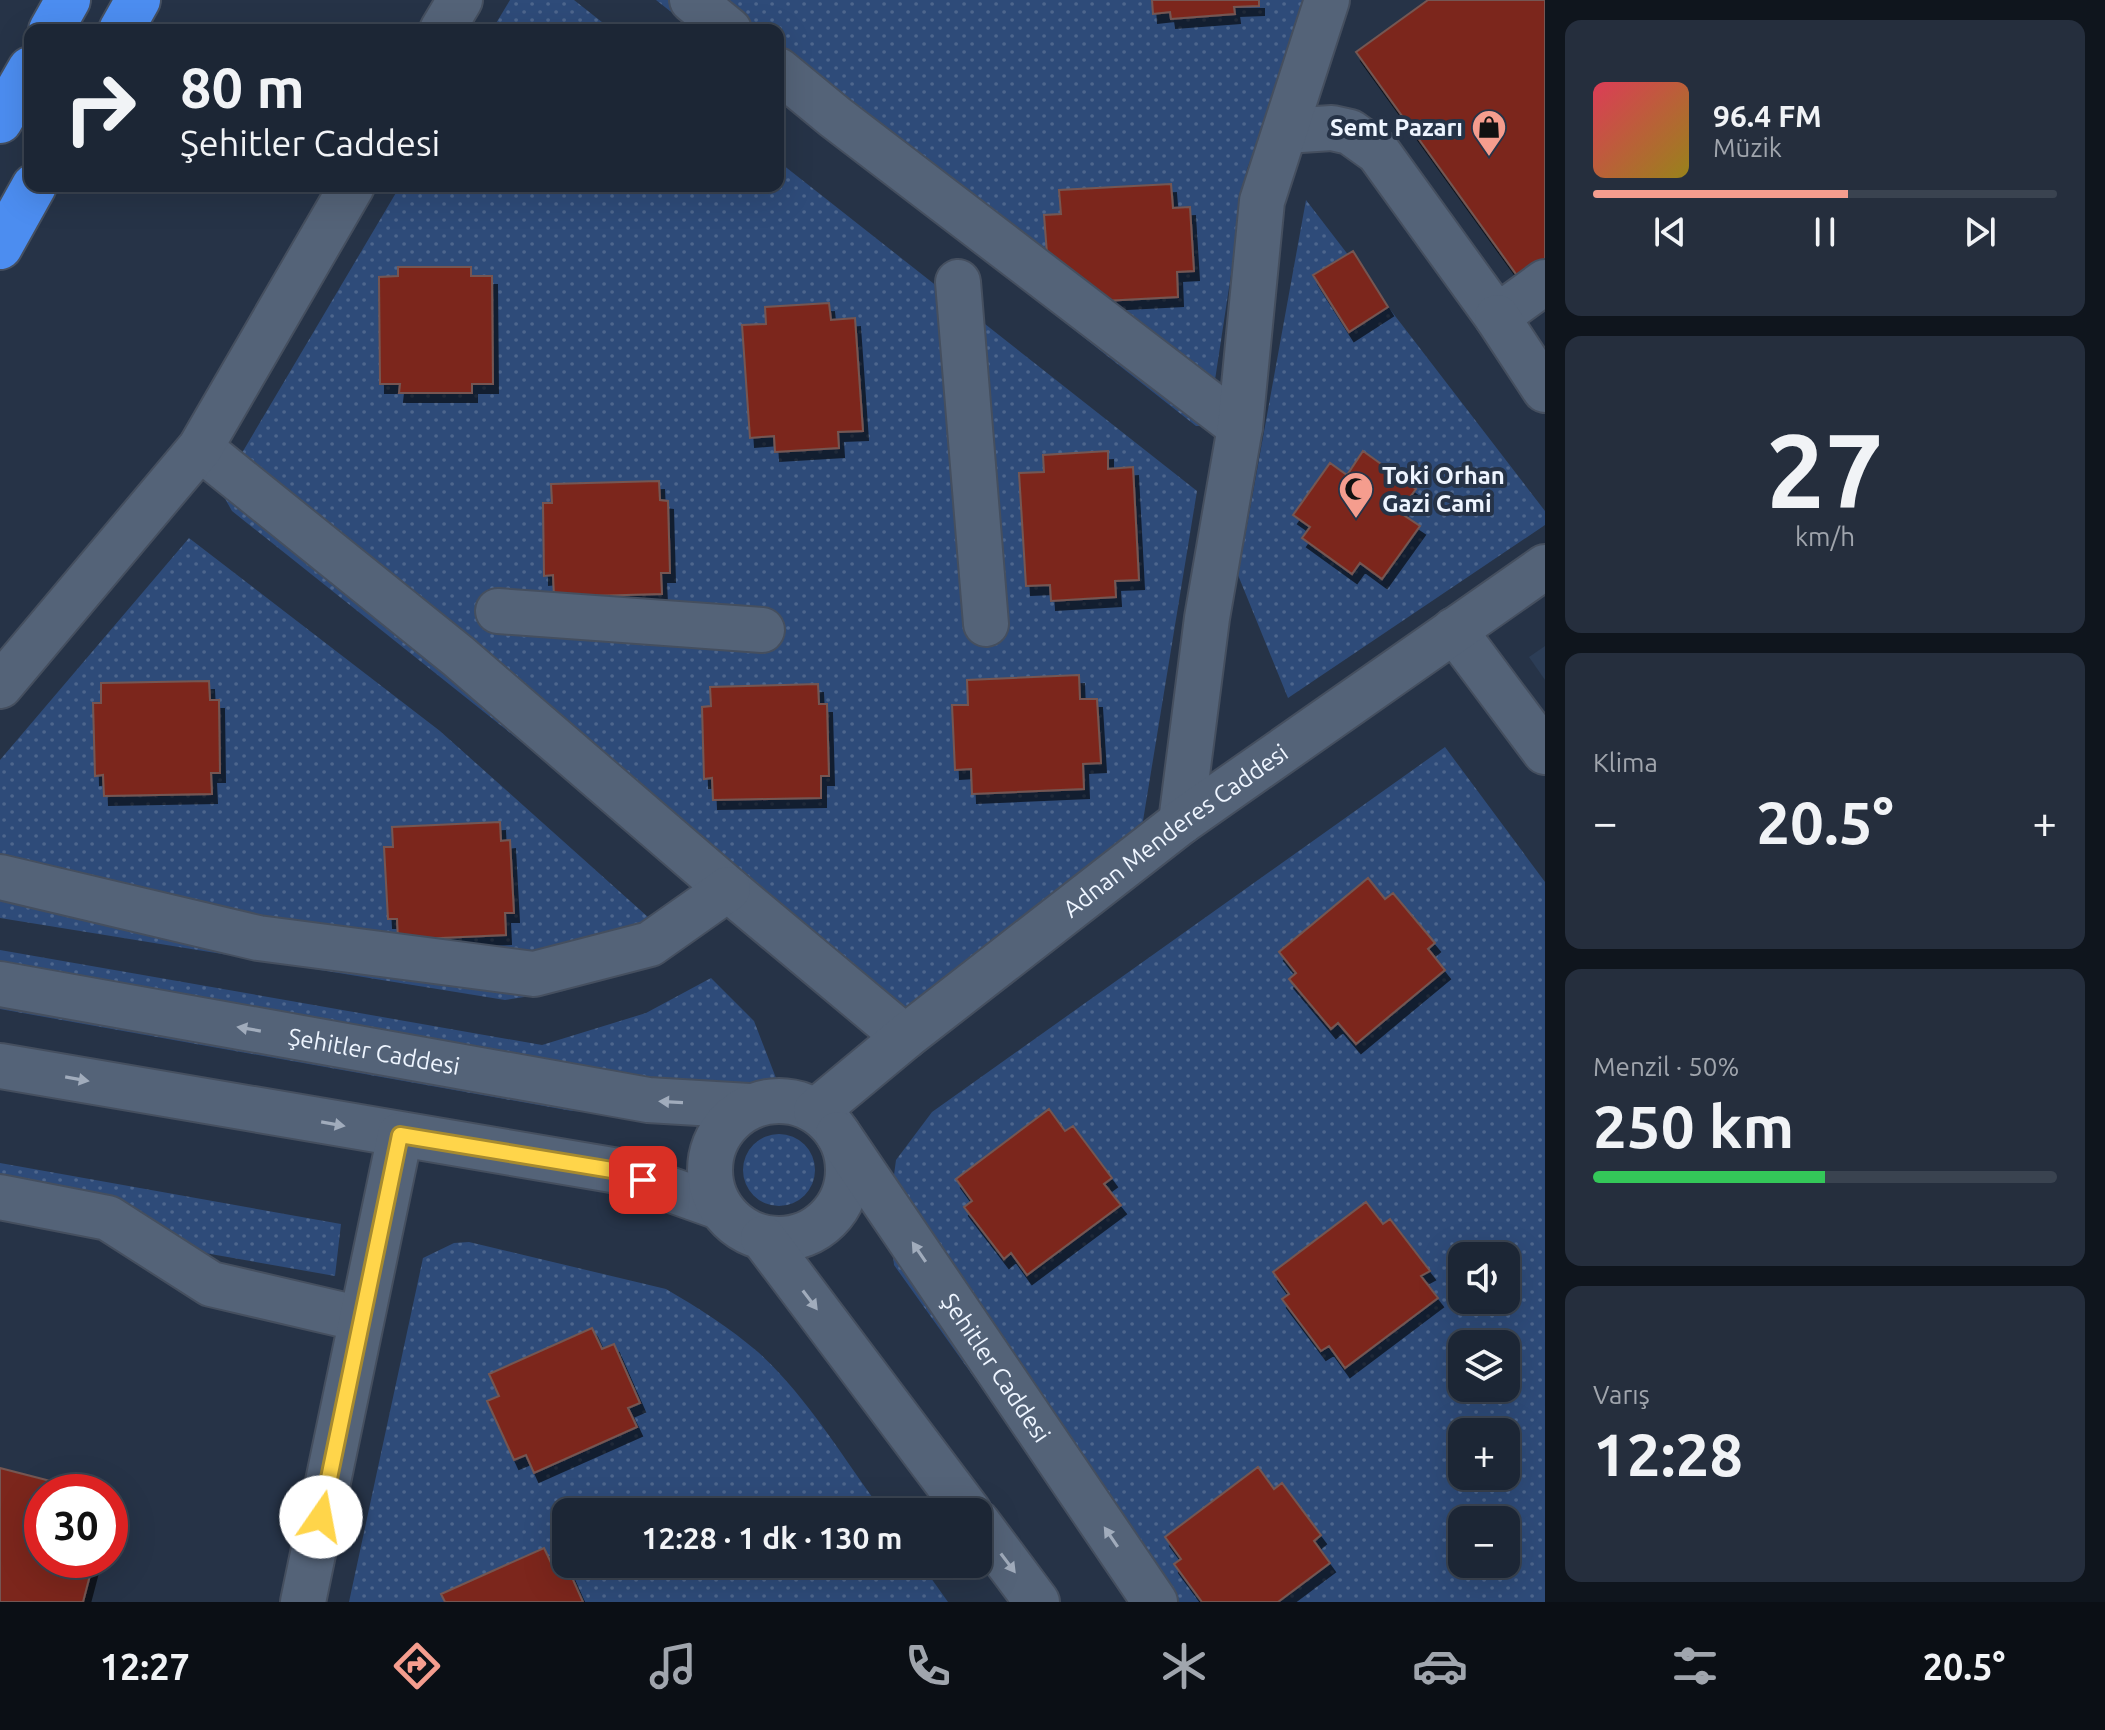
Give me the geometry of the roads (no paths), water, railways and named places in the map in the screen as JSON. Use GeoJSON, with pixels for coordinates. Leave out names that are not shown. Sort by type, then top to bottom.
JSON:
{"type":"FeatureCollection","features":[{"type":"Feature","properties":{"kind":"highway"},"geometry":{"type":"LineString","coordinates":[[54,24],[68,0]]}},
{"type":"Feature","properties":{"kind":"highway"},"geometry":{"type":"LineString","coordinates":[[124,24],[138,0]]}},
{"type":"Feature","properties":{"kind":"highway"},"geometry":{"type":"LineString","coordinates":[[0,247],[31,192]]}},
{"type":"Feature","properties":{"kind":"street"},"geometry":{"type":"LineString","coordinates":[[446,24],[460,0]]}},
{"type":"Feature","properties":{"kind":"street"},"geometry":{"type":"LineString","coordinates":[[692,0],[722,24]]}},
{"type":"Feature","properties":{"kind":"street"},"geometry":{"type":"LineString","coordinates":[[1181,822],[1207,618],[1240,427],[1262,201],[1327,0]]}},
{"type":"Feature","properties":{"kind":"street"},"geometry":{"type":"LineString","coordinates":[[784,75],[1240,427]]}},
{"type":"Feature","properties":{"kind":"street"},"geometry":{"type":"LineString","coordinates":[[1285,131],[1332,128],[1350,132],[1378,152],[1497,317],[1545,390]]}},
{"type":"Feature","properties":{"kind":"street"},"geometry":{"type":"LineString","coordinates":[[0,686],[200,448],[349,192]]}},
{"type":"Feature","properties":{"kind":"street"},"geometry":{"type":"LineString","coordinates":[[958,282],[986,624]]}},
{"type":"Feature","properties":{"kind":"street"},"geometry":{"type":"LineString","coordinates":[[1497,317],[1545,282]]}},
{"type":"Feature","properties":{"kind":"street"},"geometry":{"type":"LineString","coordinates":[[200,448],[458,656],[905,1037]]}},
{"type":"Feature","properties":{"kind":"street","name":"Adnan Menderes Caddesi"},"geometry":{"type":"LineString","coordinates":[[827,1122],[905,1037],[1181,822],[1545,567]]}},
{"type":"Feature","properties":{"kind":"street"},"geometry":{"type":"LineString","coordinates":[[498,611],[762,630]]}},
{"type":"Feature","properties":{"kind":"street"},"geometry":{"type":"LineString","coordinates":[[1454,630],[1545,752]]}},
{"type":"Feature","properties":{"kind":"street"},"geometry":{"type":"LineString","coordinates":[[0,877],[258,938],[534,974],[650,944],[728,889]]}},
{"type":"Feature","properties":{"kind":"street","name":"Şehitler Caddesi"},"geometry":{"type":"LineString","coordinates":[[0,984],[648,1100],[749,1106]]}},
{"type":"Feature","properties":{"kind":"street"},"geometry":{"type":"LineString","coordinates":[[0,1066],[618,1171],[719,1207]]}},
{"type":"Feature","properties":{"kind":"street"},"geometry":{"type":"LineString","coordinates":[[772,1100],[795,1102],[827,1122],[847,1156],[848,1179],[841,1201],[828,1220],[809,1234],[786,1239],[763,1238],[746,1232],[731,1221],[719,1207],[710,1185],[709,1161],[716,1139],[730,1119],[749,1106],[772,1100]]}},
{"type":"Feature","properties":{"kind":"street","name":"Şehitler Caddesi"},"geometry":{"type":"LineString","coordinates":[[827,1122],[1155,1602]]}},
{"type":"Feature","properties":{"kind":"street"},"geometry":{"type":"LineString","coordinates":[[303,1602],[400,1135]]}},
{"type":"Feature","properties":{"kind":"street"},"geometry":{"type":"LineString","coordinates":[[0,1197],[108,1218],[211,1284],[361,1319]]}},
{"type":"Feature","properties":{"kind":"street"},"geometry":{"type":"LineString","coordinates":[[763,1238],[958,1498]]}},
{"type":"Feature","properties":{"kind":"street"},"geometry":{"type":"LineString","coordinates":[[992,1542],[1037,1602]]}},
{"type":"Feature","properties":{"kind":"place","name":"Semt Pazarı"},"geometry":{"type":"Point","coordinates":[1489,158]}},
{"type":"Feature","properties":{"kind":"place","name":"Toki Orhan Gazi Cami"},"geometry":{"type":"Point","coordinates":[1356,520]}}]}
